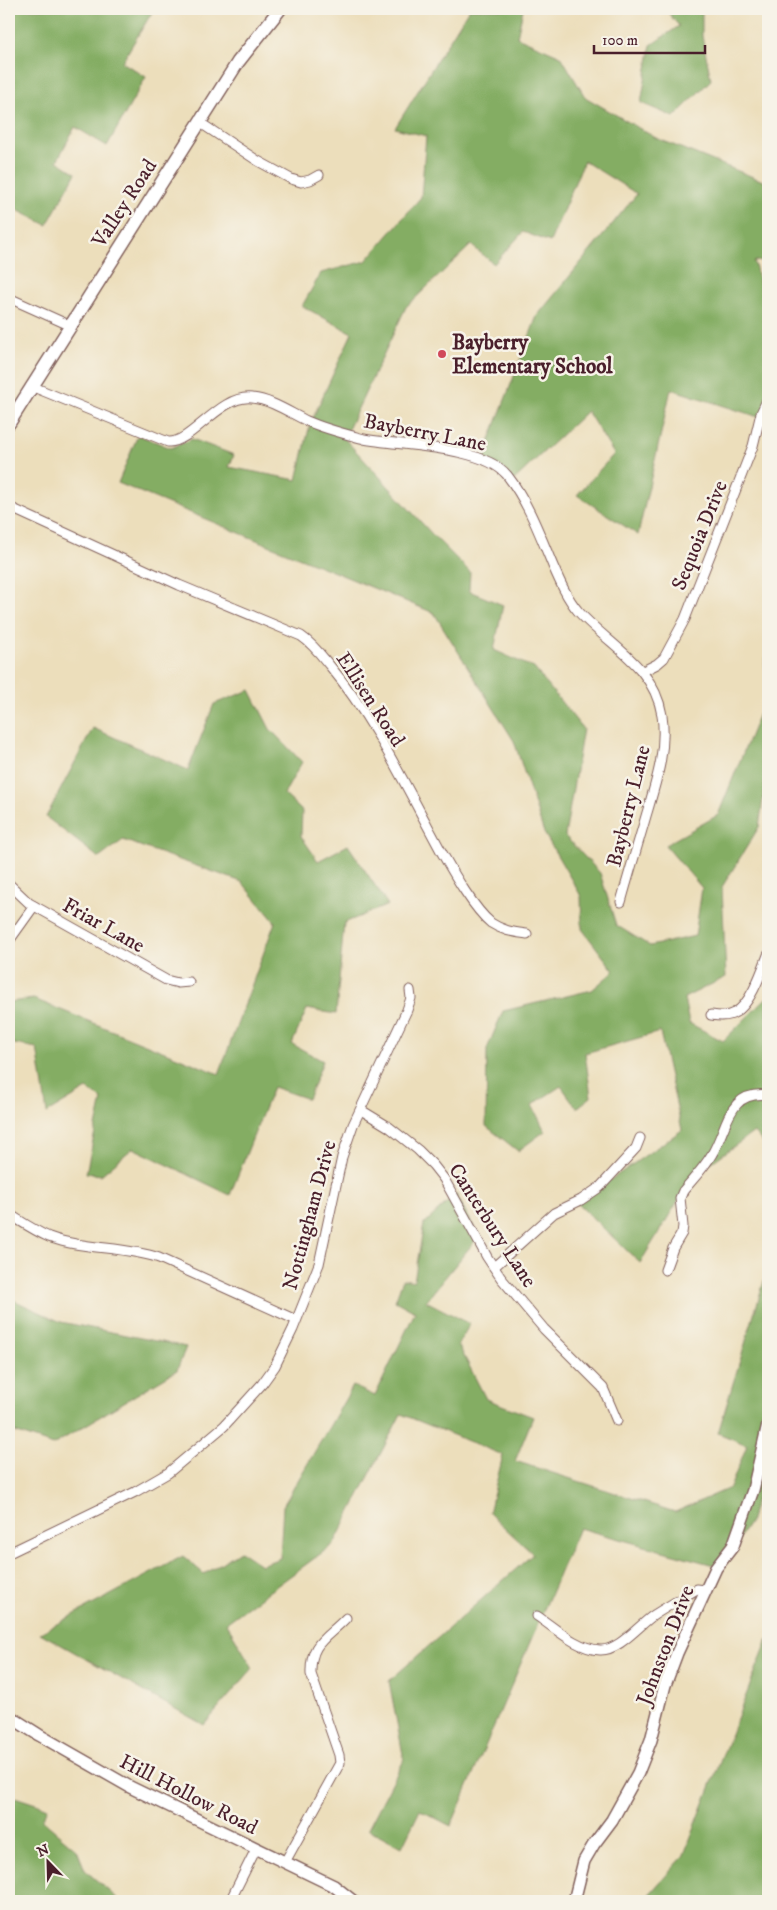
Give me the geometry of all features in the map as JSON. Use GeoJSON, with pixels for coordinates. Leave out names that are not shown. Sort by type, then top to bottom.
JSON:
{"type":"FeatureCollection","features":[{"type":"Feature","properties":{"kind":"main road","name":"Valley Road"},"geometry":{"type":"LineString","coordinates":[[9,423],[69,325],[238,62],[280,9]]}},
{"type":"Feature","properties":{"kind":"street"},"geometry":{"type":"LineString","coordinates":[[199,122],[291,179],[301,182],[319,175]]}},
{"type":"Feature","properties":{"kind":"street"},"geometry":{"type":"LineString","coordinates":[[767,279],[768,298]]}},
{"type":"Feature","properties":{"kind":"street"},"geometry":{"type":"LineString","coordinates":[[9,298],[69,325]]}},
{"type":"Feature","properties":{"kind":"street","name":"Bayberry Lane"},"geometry":{"type":"LineString","coordinates":[[31,386],[168,442],[179,440],[221,408],[236,400],[253,398],[270,403],[318,426],[364,438],[457,452],[492,463],[506,474],[518,490],[570,600],[593,625],[643,671],[655,692],[661,712],[663,745],[657,777],[621,902]]}},
{"type":"Feature","properties":{"kind":"street","name":"Sequoia Drive"},"geometry":{"type":"LineString","coordinates":[[643,671],[664,658],[685,620],[754,446],[761,413],[768,398]]}},
{"type":"Feature","properties":{"kind":"street","name":"Ellisen Road"},"geometry":{"type":"LineString","coordinates":[[9,506],[171,581],[301,636],[310,642],[347,686],[449,865],[479,910],[491,922],[506,932],[527,934]]}},
{"type":"Feature","properties":{"kind":"street","name":"Friar Lane"},"geometry":{"type":"LineString","coordinates":[[9,884],[34,906],[166,980],[178,983],[189,982]]}},
{"type":"Feature","properties":{"kind":"street"},"geometry":{"type":"LineString","coordinates":[[9,941],[34,906]]}},
{"type":"Feature","properties":{"kind":"street"},"geometry":{"type":"LineString","coordinates":[[711,1015],[724,1016],[735,1013],[742,1008],[755,986],[768,955]]}},
{"type":"Feature","properties":{"kind":"street","name":"Nottingham Drive"},"geometry":{"type":"LineString","coordinates":[[9,1553],[135,1492],[168,1473],[224,1426],[262,1384],[275,1366],[319,1264],[342,1157],[353,1125],[407,1010],[411,998],[410,990]]}},
{"type":"Feature","properties":{"kind":"street"},"geometry":{"type":"LineString","coordinates":[[664,1270],[682,1233],[680,1198],[683,1191],[713,1154],[728,1116],[736,1105],[741,1100],[754,1094],[768,1095]]}},
{"type":"Feature","properties":{"kind":"street","name":"Canterbury Lane"},"geometry":{"type":"LineString","coordinates":[[361,1110],[389,1127],[418,1150],[433,1165],[449,1186],[501,1278],[544,1329],[603,1388],[617,1421]]}},
{"type":"Feature","properties":{"kind":"street"},"geometry":{"type":"LineString","coordinates":[[494,1267],[554,1213],[581,1200],[600,1187],[636,1148],[640,1138]]}},
{"type":"Feature","properties":{"kind":"street"},"geometry":{"type":"LineString","coordinates":[[9,1214],[34,1230],[50,1237],[159,1258],[296,1320]]}},
{"type":"Feature","properties":{"kind":"street","name":"Johnston Drive"},"geometry":{"type":"LineString","coordinates":[[574,1901],[584,1861],[612,1820],[638,1773],[651,1740],[665,1685],[705,1590],[716,1568],[733,1546],[753,1490],[768,1424]]}},
{"type":"Feature","properties":{"kind":"street"},"geometry":{"type":"LineString","coordinates":[[537,1616],[577,1643],[601,1651],[610,1649],[652,1616],[697,1589],[705,1590]]}},
{"type":"Feature","properties":{"kind":"street"},"geometry":{"type":"LineString","coordinates":[[285,1862],[340,1763],[339,1755],[311,1674],[310,1659],[316,1646],[346,1618]]}},
{"type":"Feature","properties":{"kind":"street","name":"Hill Hollow Road"},"geometry":{"type":"LineString","coordinates":[[9,1716],[130,1787],[334,1886],[353,1901]]}},
{"type":"Feature","properties":{"kind":"street"},"geometry":{"type":"LineString","coordinates":[[230,1901],[256,1849]]}},
{"type":"Feature","properties":{"kind":"green space"},"geometry":{"type":"Polygon","coordinates":[[[9,9],[154,9],[122,62],[146,77],[107,146],[75,127],[57,161],[76,173],[47,225],[9,206],[9,9]]]}},
{"type":"Feature","properties":{"kind":"green space"},"geometry":{"type":"Polygon","coordinates":[[[469,9],[523,9],[517,37],[561,56],[585,97],[656,138],[768,183],[768,262],[754,261],[768,314],[768,420],[671,389],[638,535],[577,495],[614,454],[587,411],[513,481],[482,460],[537,316],[637,194],[584,161],[550,242],[523,232],[494,264],[471,245],[406,307],[344,438],[432,534],[470,572],[469,591],[503,605],[494,650],[534,668],[583,729],[565,836],[600,873],[616,925],[650,946],[695,936],[702,888],[665,845],[718,815],[767,694],[765,662],[768,652],[768,765],[759,827],[722,887],[726,977],[684,998],[689,1023],[723,1041],[768,996],[768,1149],[754,1132],[694,1175],[640,1263],[577,1203],[682,1130],[660,1032],[585,1053],[591,1097],[577,1108],[561,1086],[532,1105],[545,1131],[518,1151],[486,1126],[487,1049],[503,1011],[592,990],[614,971],[582,929],[581,896],[544,833],[514,741],[434,613],[118,483],[138,435],[171,448],[192,439],[234,455],[229,467],[297,480],[310,424],[352,333],[302,306],[321,273],[366,261],[421,197],[426,136],[395,128],[469,9]]]}},
{"type":"Feature","properties":{"kind":"green space"},"geometry":{"type":"Polygon","coordinates":[[[665,9],[702,9],[702,36],[711,80],[674,117],[641,103],[651,45],[679,26],[665,9]]]}},
{"type":"Feature","properties":{"kind":"green space"},"geometry":{"type":"Polygon","coordinates":[[[250,690],[270,729],[302,762],[284,794],[302,811],[301,836],[318,861],[348,845],[388,905],[344,923],[336,1014],[307,1009],[292,1044],[323,1061],[308,1099],[273,1087],[230,1195],[133,1148],[101,1175],[86,1173],[102,1099],[87,1089],[47,1113],[37,1048],[9,1043],[9,1002],[34,999],[219,1074],[275,922],[242,882],[123,840],[99,858],[46,817],[93,728],[188,770],[214,704],[250,690]]]}},
{"type":"Feature","properties":{"kind":"green space"},"geometry":{"type":"Polygon","coordinates":[[[456,1194],[479,1236],[426,1301],[470,1324],[458,1344],[486,1399],[533,1417],[515,1461],[675,1512],[730,1488],[747,1445],[718,1433],[768,1268],[768,1447],[751,1520],[721,1567],[579,1528],[451,1826],[420,1810],[402,1847],[368,1829],[404,1760],[389,1681],[533,1554],[489,1513],[503,1455],[401,1414],[334,1544],[226,1623],[253,1668],[204,1725],[40,1633],[183,1556],[204,1574],[240,1551],[261,1565],[280,1558],[283,1506],[353,1386],[375,1396],[415,1312],[395,1301],[403,1279],[414,1281],[424,1224],[456,1194]]]}},
{"type":"Feature","properties":{"kind":"green space"},"geometry":{"type":"Polygon","coordinates":[[[9,1298],[61,1322],[186,1347],[177,1370],[53,1445],[9,1430],[9,1298]]]}},
{"type":"Feature","properties":{"kind":"green space"},"geometry":{"type":"Polygon","coordinates":[[[768,1639],[768,1901],[643,1901],[683,1857],[768,1639]]]}},
{"type":"Feature","properties":{"kind":"green space"},"geometry":{"type":"Polygon","coordinates":[[[9,1795],[48,1808],[42,1820],[77,1850],[85,1870],[120,1901],[9,1901],[9,1795]]]}},
{"type":"Feature","properties":{"kind":"place","name":"Bayberry Elementary School"},"geometry":{"type":"Point","coordinates":[442,354]}}]}
